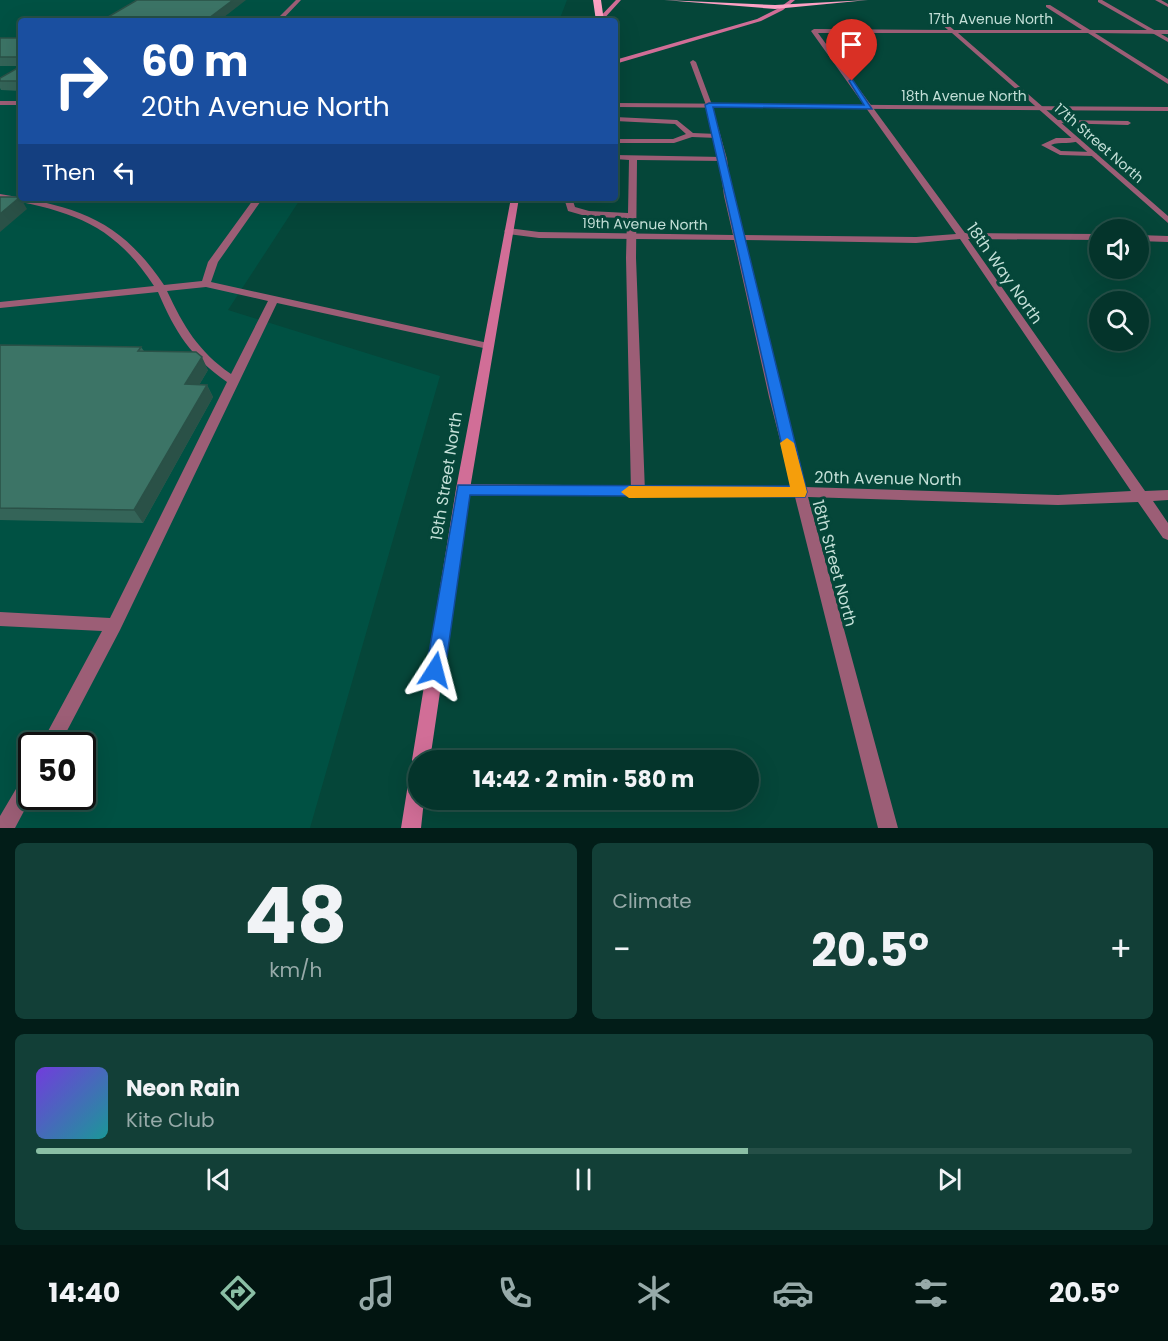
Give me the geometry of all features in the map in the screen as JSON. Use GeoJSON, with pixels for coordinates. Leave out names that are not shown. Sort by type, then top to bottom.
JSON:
{"type":"FeatureCollection","features":[{"type":"Feature","properties":{"kind":"highway"},"geometry":{"type":"LineString","coordinates":[[597,0],[599,18]]}},
{"type":"Feature","properties":{"kind":"highway"},"geometry":{"type":"LineString","coordinates":[[668,0],[737,4],[864,0]]}},
{"type":"Feature","properties":{"kind":"main road"},"geometry":{"type":"LineString","coordinates":[[602,18],[619,0]]}},
{"type":"Feature","properties":{"kind":"main road"},"geometry":{"type":"LineString","coordinates":[[618,61],[759,20],[784,3],[793,0]]}},
{"type":"Feature","properties":{"kind":"main road","name":"19th Street North"},"geometry":{"type":"LineString","coordinates":[[423,750],[463,489],[514,201]]}},
{"type":"Feature","properties":{"kind":"main road"},"geometry":{"type":"LineString","coordinates":[[411,828],[414,810]]}},
{"type":"Feature","properties":{"kind":"street"},"geometry":{"type":"LineString","coordinates":[[281,18],[298,0]]}},
{"type":"Feature","properties":{"kind":"street"},"geometry":{"type":"LineString","coordinates":[[1157,0],[1168,6]]}},
{"type":"Feature","properties":{"kind":"street"},"geometry":{"type":"LineString","coordinates":[[1100,1],[1168,40]]}},
{"type":"Feature","properties":{"kind":"street"},"geometry":{"type":"LineString","coordinates":[[1048,6],[1168,82]]}},
{"type":"Feature","properties":{"kind":"street","name":"17th Street North"},"geometry":{"type":"LineString","coordinates":[[932,13],[1168,220]]}},
{"type":"Feature","properties":{"kind":"street","name":"17th Avenue North"},"geometry":{"type":"LineString","coordinates":[[814,31],[1168,32]]}},
{"type":"Feature","properties":{"kind":"street","name":"18th Way North"},"geometry":{"type":"LineString","coordinates":[[814,31],[962,236],[1168,534]]}},
{"type":"Feature","properties":{"kind":"street","name":"18th Street North"},"geometry":{"type":"LineString","coordinates":[[693,62],[709,105],[723,159],[724,175],[800,492],[888,828]]}},
{"type":"Feature","properties":{"kind":"street"},"geometry":{"type":"LineString","coordinates":[[0,103],[18,103]]}},
{"type":"Feature","properties":{"kind":"street","name":"18th Avenue North"},"geometry":{"type":"LineString","coordinates":[[618,105],[1168,110]]}},
{"type":"Feature","properties":{"kind":"street"},"geometry":{"type":"LineString","coordinates":[[618,119],[677,122],[691,135]]}},
{"type":"Feature","properties":{"kind":"street"},"geometry":{"type":"LineString","coordinates":[[1057,122],[1128,123]]}},
{"type":"Feature","properties":{"kind":"street"},"geometry":{"type":"LineString","coordinates":[[618,141],[675,141],[691,135],[717,136]]}},
{"type":"Feature","properties":{"kind":"street"},"geometry":{"type":"LineString","coordinates":[[1077,140],[1056,140],[1045,145],[1060,153],[1093,154]]}},
{"type":"Feature","properties":{"kind":"street"},"geometry":{"type":"LineString","coordinates":[[618,157],[723,159]]}},
{"type":"Feature","properties":{"kind":"street"},"geometry":{"type":"LineString","coordinates":[[633,157],[631,258],[638,492]]}},
{"type":"Feature","properties":{"kind":"street"},"geometry":{"type":"LineString","coordinates":[[0,196],[18,199]]}},
{"type":"Feature","properties":{"kind":"street"},"geometry":{"type":"LineString","coordinates":[[28,201],[87,217],[129,244],[161,289],[188,343],[214,368],[233,381]]}},
{"type":"Feature","properties":{"kind":"street"},"geometry":{"type":"LineString","coordinates":[[206,284],[213,262],[257,201]]}},
{"type":"Feature","properties":{"kind":"street"},"geometry":{"type":"LineString","coordinates":[[569,201],[571,209],[580,213],[633,216]]}},
{"type":"Feature","properties":{"kind":"street","name":"19th Avenue North"},"geometry":{"type":"LineString","coordinates":[[508,231],[539,235],[739,239],[930,240],[962,236],[1089,237]]}},
{"type":"Feature","properties":{"kind":"street"},"geometry":{"type":"LineString","coordinates":[[1149,238],[1168,238]]}},
{"type":"Feature","properties":{"kind":"street"},"geometry":{"type":"LineString","coordinates":[[0,305],[206,284],[488,346]]}},
{"type":"Feature","properties":{"kind":"street"},"geometry":{"type":"LineString","coordinates":[[56,732],[114,624],[274,299]]}},
{"type":"Feature","properties":{"kind":"street","name":"20th Avenue North"},"geometry":{"type":"LineString","coordinates":[[463,489],[800,492],[1059,500],[1168,495]]}},
{"type":"Feature","properties":{"kind":"street"},"geometry":{"type":"LineString","coordinates":[[0,619],[114,624]]}},
{"type":"Feature","properties":{"kind":"street"},"geometry":{"type":"LineString","coordinates":[[4,828],[18,803]]}},
{"type":"Feature","properties":{"kind":"shaded area"},"geometry":{"type":"Polygon","coordinates":[[[0,0],[567,0],[560,18],[18,18],[18,201],[299,201],[228,310],[440,376],[310,828],[0,828],[0,0]]]}},
{"type":"Feature","properties":{"kind":"building"},"geometry":{"type":"Polygon","coordinates":[[[137,0],[233,0],[209,18],[106,18],[137,0]]]}},
{"type":"Feature","properties":{"kind":"building"},"geometry":{"type":"Polygon","coordinates":[[[0,38],[18,38],[18,57],[0,57],[0,38]]]}},
{"type":"Feature","properties":{"kind":"building"},"geometry":{"type":"Polygon","coordinates":[[[18,68],[18,81],[0,81],[0,78],[18,68]]]}},
{"type":"Feature","properties":{"kind":"building"},"geometry":{"type":"Polygon","coordinates":[[[0,197],[18,197],[18,199],[0,214],[0,197]]]}},
{"type":"Feature","properties":{"kind":"building"},"geometry":{"type":"Polygon","coordinates":[[[0,345],[141,347],[138,351],[196,352],[202,357],[185,384],[207,385],[134,510],[0,508],[0,345]]]}},
{"type":"Feature","properties":{"kind":"slow traffic"},"geometry":{"type":"LineString","coordinates":[[629,492],[800,492],[787,443]]}},
{"type":"Feature","properties":{"kind":"route"},"geometry":{"type":"LineString","coordinates":[[435,670],[463,489],[800,492],[775,397],[709,105],[870,107],[852,81]]}}]}
